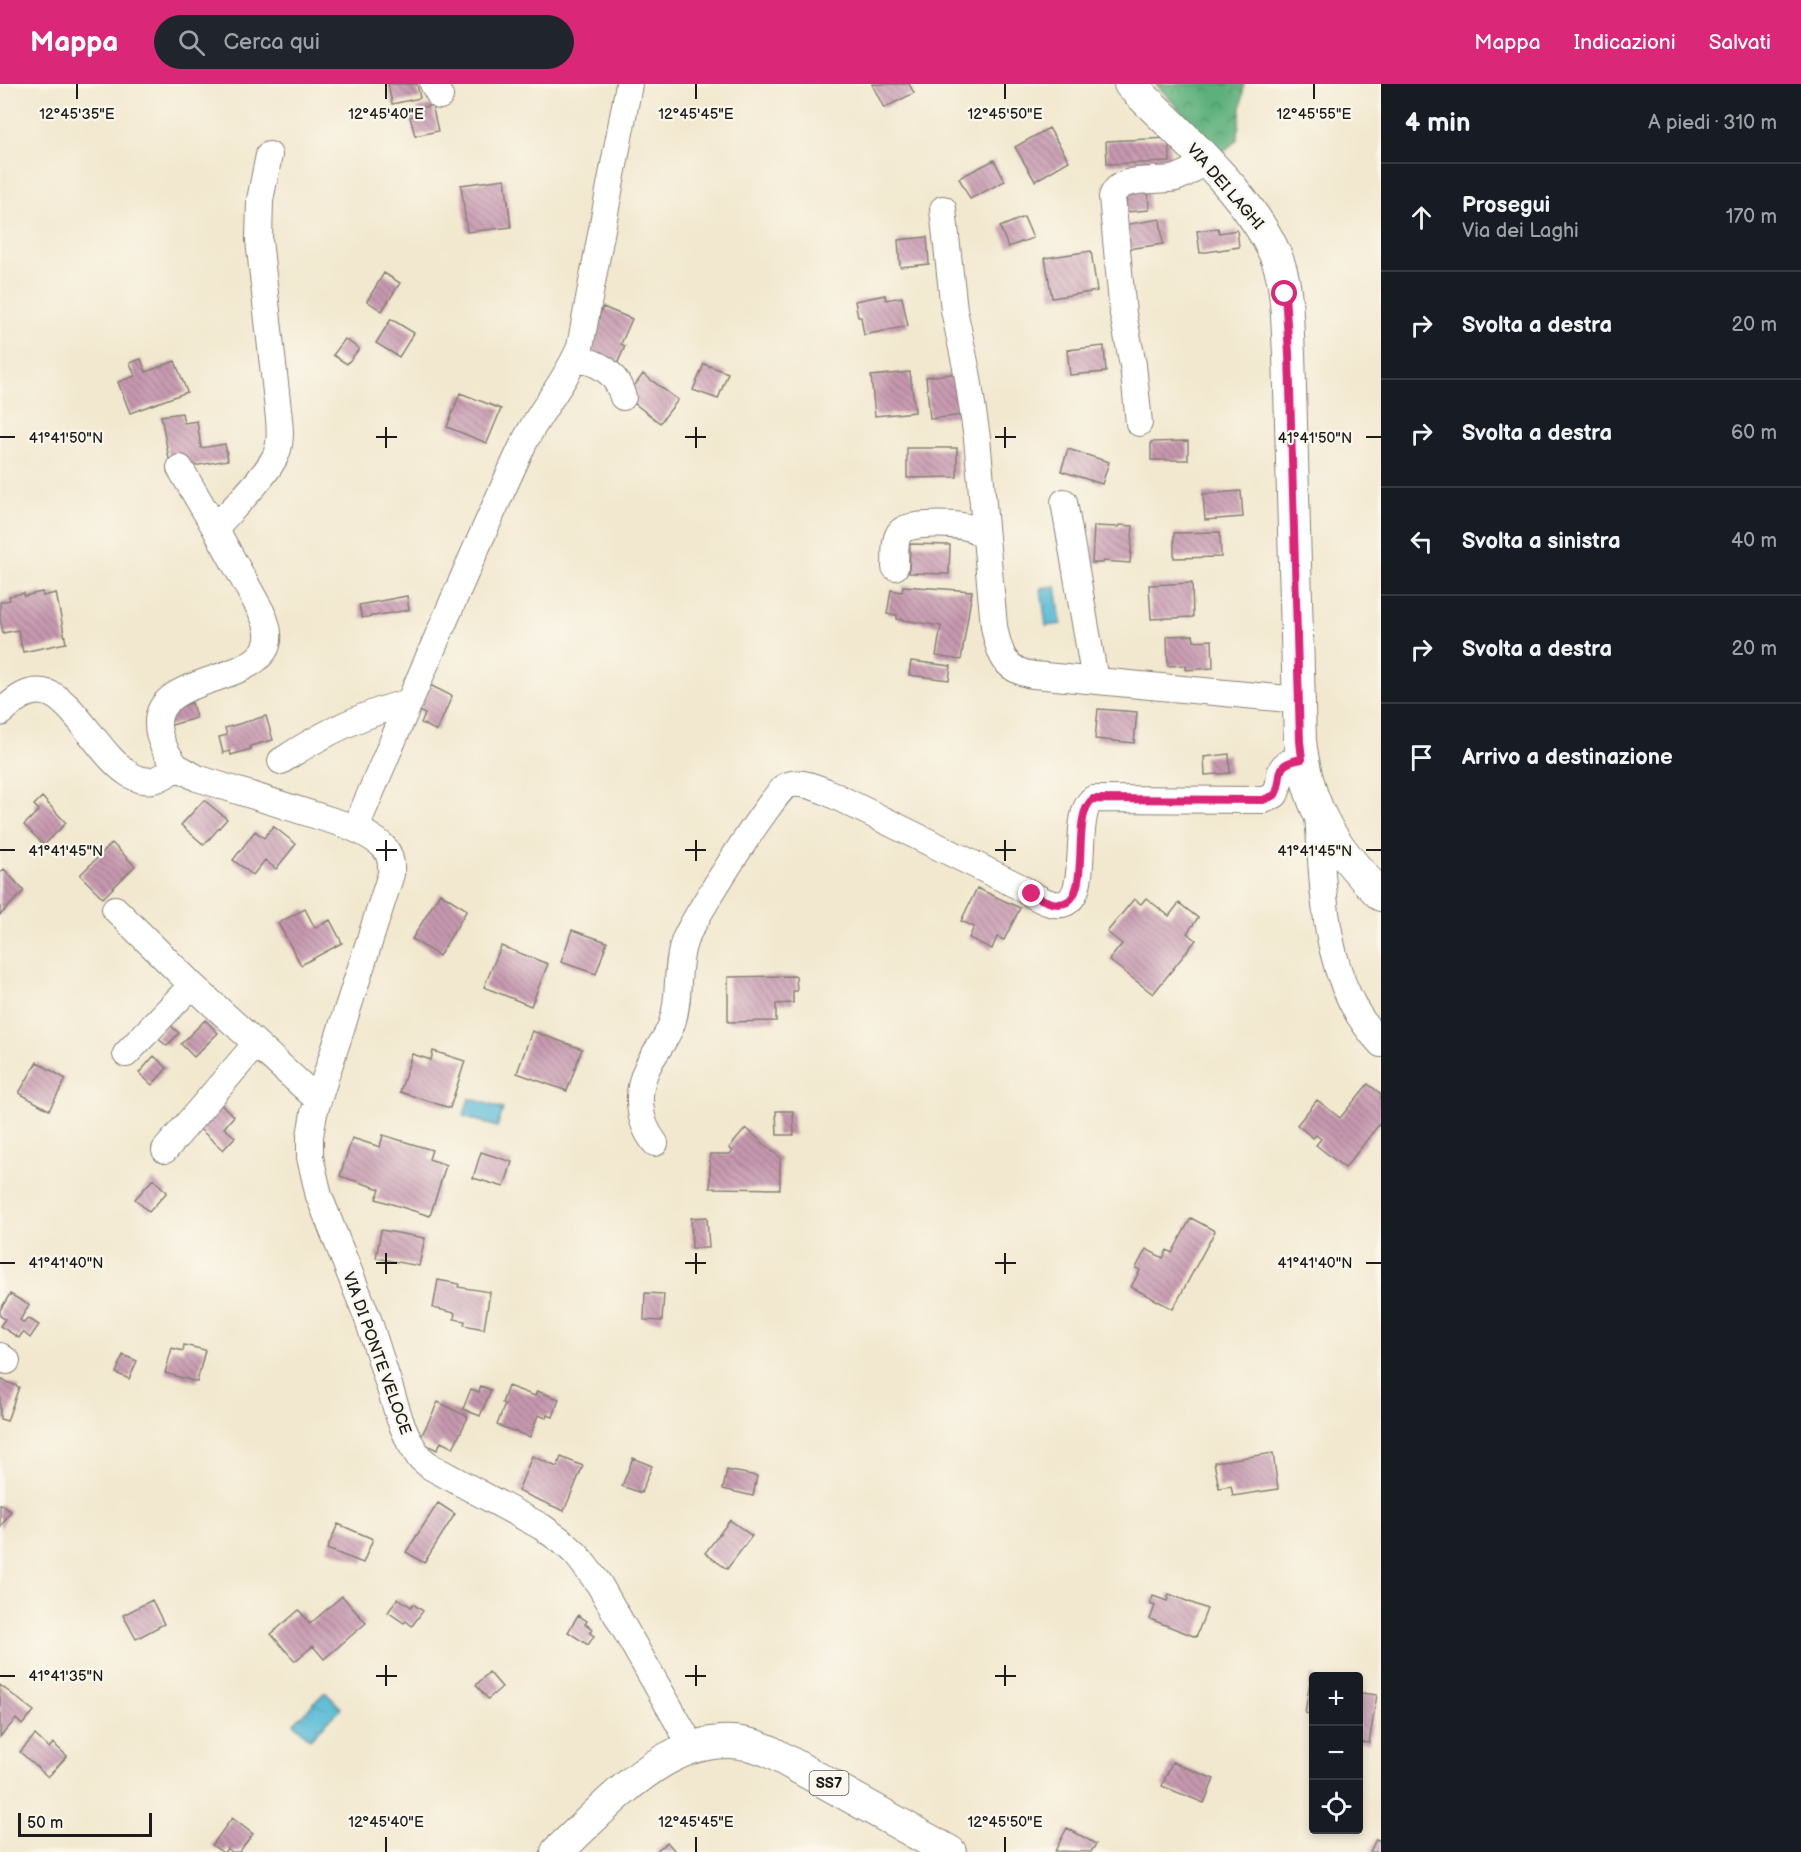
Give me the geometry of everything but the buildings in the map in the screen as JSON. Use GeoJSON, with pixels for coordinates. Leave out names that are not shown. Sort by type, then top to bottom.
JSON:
{"type":"FeatureCollection","features":[{"type":"Feature","properties":{"kind":"main road","name":"VIA DEI LAGHI"},"geometry":{"type":"LineString","coordinates":[[1130,84],[1236,194],[1266,233],[1276,256],[1283,280],[1289,353],[1302,759],[1308,788],[1318,814],[1332,839],[1381,895]]}},
{"type":"Feature","properties":{"kind":"main road","name":"SS7"},"geometry":{"type":"LineString","coordinates":[[557,1852],[635,1781],[658,1764],[696,1746],[733,1741],[765,1749],[950,1852]]}},
{"type":"Feature","properties":{"kind":"street"},"geometry":{"type":"LineString","coordinates":[[356,826],[522,446],[576,358],[584,332],[629,84]]}},
{"type":"Feature","properties":{"kind":"street"},"geometry":{"type":"LineString","coordinates":[[215,528],[265,471],[277,452],[280,442],[259,240],[260,200],[269,155]]}},
{"type":"Feature","properties":{"kind":"street"},"geometry":{"type":"LineString","coordinates":[[1139,423],[1133,365],[1123,315],[1112,197],[1114,191],[1122,184],[1180,177],[1204,160]]}},
{"type":"Feature","properties":{"kind":"street"},"geometry":{"type":"LineString","coordinates":[[942,209],[954,310],[976,430],[994,626],[1002,654],[1008,664],[1017,671],[1028,674],[1299,700]]}},
{"type":"Feature","properties":{"kind":"street"},"geometry":{"type":"LineString","coordinates":[[576,358],[597,364],[609,371],[620,386],[623,397]]}},
{"type":"Feature","properties":{"kind":"street"},"geometry":{"type":"LineString","coordinates":[[0,713],[22,695],[33,692],[47,693],[63,703],[113,759],[131,775],[144,780],[158,779],[176,766],[166,751],[158,729],[159,714],[164,704],[177,693],[250,663],[264,652],[268,638],[267,626],[261,611],[180,468]]}},
{"type":"Feature","properties":{"kind":"street"},"geometry":{"type":"LineString","coordinates":[[1064,502],[1095,680]]}},
{"type":"Feature","properties":{"kind":"street"},"geometry":{"type":"LineString","coordinates":[[896,567],[897,540],[901,531],[906,528],[917,525],[963,526],[975,530],[986,538]]}},
{"type":"Feature","properties":{"kind":"street"},"geometry":{"type":"LineString","coordinates":[[281,761],[322,736],[386,708],[410,702]]}},
{"type":"Feature","properties":{"kind":"street"},"geometry":{"type":"LineString","coordinates":[[655,1143],[642,1117],[641,1088],[648,1064],[666,1038],[674,1019],[684,941],[754,828],[784,787],[801,784],[825,791],[1009,881],[1046,902],[1059,904],[1070,899],[1077,886],[1083,813],[1093,799],[1263,800],[1275,795],[1279,772],[1283,766],[1288,762],[1302,759]]}},
{"type":"Feature","properties":{"kind":"street","name":"VIA DI PONTE VELOCE"},"geometry":{"type":"LineString","coordinates":[[176,766],[197,778],[356,826],[376,840],[390,854],[391,874],[312,1121],[310,1144],[314,1179],[321,1202],[368,1319],[400,1420],[419,1457],[431,1467],[542,1527],[576,1554],[599,1584],[696,1746]]}},
{"type":"Feature","properties":{"kind":"street"},"geometry":{"type":"LineString","coordinates":[[1318,814],[1326,912],[1334,957],[1353,1006],[1381,1044]]}},
{"type":"Feature","properties":{"kind":"street"},"geometry":{"type":"LineString","coordinates":[[115,909],[255,1045],[318,1100]]}},
{"type":"Feature","properties":{"kind":"street"},"geometry":{"type":"LineString","coordinates":[[126,1054],[192,985]]}},
{"type":"Feature","properties":{"kind":"street"},"geometry":{"type":"LineString","coordinates":[[165,1150],[255,1045]]}},
{"type":"Feature","properties":{"kind":"green space"},"geometry":{"type":"Polygon","coordinates":[[[1156,84],[1244,84],[1237,140],[1220,154],[1156,84]]]}},
{"type":"Feature","properties":{"kind":"water"},"geometry":{"type":"Polygon","coordinates":[[[1056,586],[1061,624],[1046,626],[1041,588],[1056,586]]]}},
{"type":"Feature","properties":{"kind":"water"},"geometry":{"type":"Polygon","coordinates":[[[469,1098],[503,1109],[497,1127],[464,1116],[469,1098]]]}},
{"type":"Feature","properties":{"kind":"water"},"geometry":{"type":"Polygon","coordinates":[[[325,1692],[341,1708],[310,1739],[294,1723],[325,1692]]]}},
{"type":"Feature","properties":{"kind":"route"},"geometry":{"type":"LineString","coordinates":[[1032,894],[1046,902],[1059,904],[1070,899],[1075,893],[1079,878],[1083,813],[1085,807],[1093,799],[1263,800],[1275,795],[1278,791],[1279,772],[1283,766],[1288,762],[1302,759],[1289,353],[1285,294]]}}]}
